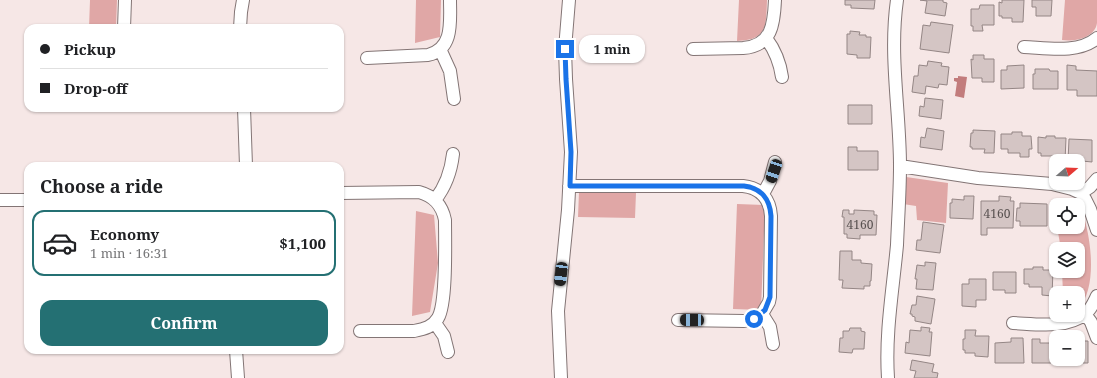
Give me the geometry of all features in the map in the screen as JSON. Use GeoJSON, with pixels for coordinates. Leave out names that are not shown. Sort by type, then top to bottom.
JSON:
{"type":"FeatureCollection","features":[{"type":"Feature","properties":{"kind":"street"},"geometry":{"type":"LineString","coordinates":[[124,24],[125,0]]}},
{"type":"Feature","properties":{"kind":"street"},"geometry":{"type":"LineString","coordinates":[[240,24],[243,0]]}},
{"type":"Feature","properties":{"kind":"street"},"geometry":{"type":"LineString","coordinates":[[368,58],[433,54],[445,44],[448,38],[450,0]]}},
{"type":"Feature","properties":{"kind":"street"},"geometry":{"type":"LineString","coordinates":[[561,378],[558,311],[559,287],[566,235],[571,152],[565,49],[569,0]]}},
{"type":"Feature","properties":{"kind":"street"},"geometry":{"type":"LineString","coordinates":[[693,49],[749,48],[761,42],[771,32],[774,24],[775,0]]}},
{"type":"Feature","properties":{"kind":"street"},"geometry":{"type":"LineString","coordinates":[[888,378],[889,321],[897,245],[900,166],[894,52],[897,0]]}},
{"type":"Feature","properties":{"kind":"street"},"geometry":{"type":"LineString","coordinates":[[766,38],[777,56],[782,77]]}},
{"type":"Feature","properties":{"kind":"street"},"geometry":{"type":"LineString","coordinates":[[1024,47],[1070,48],[1086,45],[1097,39]]}},
{"type":"Feature","properties":{"kind":"street"},"geometry":{"type":"LineString","coordinates":[[440,49],[450,70],[454,99]]}},
{"type":"Feature","properties":{"kind":"street"},"geometry":{"type":"LineString","coordinates":[[244,112],[246,162]]}},
{"type":"Feature","properties":{"kind":"street"},"geometry":{"type":"LineString","coordinates":[[435,200],[446,184],[452,164],[453,154]]}},
{"type":"Feature","properties":{"kind":"street"},"geometry":{"type":"LineString","coordinates":[[763,194],[770,181],[775,162]]}},
{"type":"Feature","properties":{"kind":"street"},"geometry":{"type":"LineString","coordinates":[[900,166],[978,178],[1052,184],[1072,189],[1081,193],[1090,209],[1097,230]]}},
{"type":"Feature","properties":{"kind":"street"},"geometry":{"type":"LineString","coordinates":[[1081,193],[1090,187],[1097,179]]}},
{"type":"Feature","properties":{"kind":"street"},"geometry":{"type":"LineString","coordinates":[[570,186],[744,186],[757,190],[768,200],[771,216],[770,297],[768,306],[762,314],[754,319],[744,321],[678,320]]}},
{"type":"Feature","properties":{"kind":"street"},"geometry":{"type":"LineString","coordinates":[[344,193],[419,192],[435,200],[444,212],[445,220],[443,303],[439,317],[435,323],[429,327],[414,331],[360,331]]}},
{"type":"Feature","properties":{"kind":"street"},"geometry":{"type":"LineString","coordinates":[[0,200],[24,200]]}},
{"type":"Feature","properties":{"kind":"street"},"geometry":{"type":"LineString","coordinates":[[1097,296],[1085,314],[1091,322],[1097,338]]}},
{"type":"Feature","properties":{"kind":"street"},"geometry":{"type":"LineString","coordinates":[[762,314],[770,327],[773,344]]}},
{"type":"Feature","properties":{"kind":"street"},"geometry":{"type":"LineString","coordinates":[[1013,323],[1065,322]]}},
{"type":"Feature","properties":{"kind":"street"},"geometry":{"type":"LineString","coordinates":[[435,323],[444,336],[448,352]]}},
{"type":"Feature","properties":{"kind":"street"},"geometry":{"type":"LineString","coordinates":[[236,354],[238,378]]}},
{"type":"Feature","properties":{"kind":"shaded area"},"geometry":{"type":"Polygon","coordinates":[[[90,0],[117,0],[116,24],[89,24],[90,0]]]}},
{"type":"Feature","properties":{"kind":"shaded area"},"geometry":{"type":"Polygon","coordinates":[[[416,0],[441,0],[440,37],[415,43],[416,0]]]}},
{"type":"Feature","properties":{"kind":"shaded area"},"geometry":{"type":"Polygon","coordinates":[[[739,0],[767,0],[765,24],[763,30],[755,38],[737,41],[739,0]]]}},
{"type":"Feature","properties":{"kind":"shaded area"},"geometry":{"type":"Polygon","coordinates":[[[1065,0],[1097,0],[1097,23],[1092,32],[1083,38],[1062,40],[1065,0]]]}},
{"type":"Feature","properties":{"kind":"shaded area"},"geometry":{"type":"Polygon","coordinates":[[[958,76],[967,77],[964,98],[955,96],[957,82],[954,81],[954,78],[958,78],[958,76]]]}},
{"type":"Feature","properties":{"kind":"shaded area"},"geometry":{"type":"Polygon","coordinates":[[[906,177],[948,183],[946,223],[917,220],[916,206],[903,204],[906,177]]]}},
{"type":"Feature","properties":{"kind":"shaded area"},"geometry":{"type":"Polygon","coordinates":[[[579,192],[636,193],[635,218],[578,217],[579,192]]]}},
{"type":"Feature","properties":{"kind":"shaded area"},"geometry":{"type":"Polygon","coordinates":[[[737,204],[765,205],[761,310],[733,309],[737,204]]]}},
{"type":"Feature","properties":{"kind":"shaded area"},"geometry":{"type":"Polygon","coordinates":[[[416,211],[434,215],[438,263],[430,312],[412,316],[416,211]]]}},
{"type":"Feature","properties":{"kind":"shaded area"},"geometry":{"type":"Polygon","coordinates":[[[1085,221],[1089,238],[1091,264],[1088,290],[1085,298],[1085,286],[1063,286],[1062,278],[1085,278],[1085,242],[1060,242],[1058,234],[1085,234],[1085,221]]]}},
{"type":"Feature","properties":{"kind":"building"},"geometry":{"type":"Polygon","coordinates":[[[845,0],[875,0],[874,9],[851,8],[851,5],[845,5],[845,0]]]}},
{"type":"Feature","properties":{"kind":"building"},"geometry":{"type":"Polygon","coordinates":[[[920,0],[943,0],[943,2],[947,3],[945,16],[925,13],[927,1],[920,0]]]}},
{"type":"Feature","properties":{"kind":"building"},"geometry":{"type":"Polygon","coordinates":[[[1002,0],[1024,0],[1023,22],[1012,22],[1012,18],[1002,18],[1002,16],[999,16],[999,2],[1002,3],[1002,0]]]}},
{"type":"Feature","properties":{"kind":"building"},"geometry":{"type":"Polygon","coordinates":[[[1032,0],[1052,0],[1051,16],[1036,16],[1036,7],[1032,7],[1032,0]]]}},
{"type":"Feature","properties":{"kind":"building"},"geometry":{"type":"Polygon","coordinates":[[[980,5],[994,5],[994,25],[982,25],[983,31],[973,31],[973,26],[971,26],[971,9],[979,9],[980,5]]]}},
{"type":"Feature","properties":{"kind":"building"},"geometry":{"type":"Polygon","coordinates":[[[931,22],[953,25],[949,53],[920,49],[923,25],[930,26],[931,22]]]}},
{"type":"Feature","properties":{"kind":"building"},"geometry":{"type":"Polygon","coordinates":[[[850,31],[860,32],[859,35],[871,37],[870,58],[857,58],[857,55],[847,54],[847,34],[850,34],[850,31]]]}},
{"type":"Feature","properties":{"kind":"building"},"geometry":{"type":"Polygon","coordinates":[[[973,55],[984,55],[984,59],[994,59],[994,82],[982,82],[982,78],[972,78],[971,59],[973,60],[973,55]]]}},
{"type":"Feature","properties":{"kind":"building"},"geometry":{"type":"Polygon","coordinates":[[[928,61],[942,63],[941,66],[949,67],[947,85],[939,84],[938,88],[926,86],[925,94],[912,92],[914,76],[918,76],[919,65],[927,66],[928,61]]]}},
{"type":"Feature","properties":{"kind":"building"},"geometry":{"type":"Polygon","coordinates":[[[1024,65],[1024,88],[1001,89],[1001,70],[1007,70],[1007,66],[1024,65]]]}},
{"type":"Feature","properties":{"kind":"building"},"geometry":{"type":"Polygon","coordinates":[[[1067,65],[1076,66],[1076,70],[1097,71],[1097,96],[1077,96],[1077,90],[1067,90],[1067,65]]]}},
{"type":"Feature","properties":{"kind":"building"},"geometry":{"type":"Polygon","coordinates":[[[1035,69],[1049,69],[1050,71],[1058,71],[1058,89],[1033,89],[1033,74],[1035,74],[1035,69]]]}},
{"type":"Feature","properties":{"kind":"building"},"geometry":{"type":"Polygon","coordinates":[[[925,98],[943,100],[941,119],[919,116],[920,106],[924,107],[925,98]]]}},
{"type":"Feature","properties":{"kind":"building"},"geometry":{"type":"Polygon","coordinates":[[[848,105],[872,105],[872,124],[848,124],[848,105]]]}},
{"type":"Feature","properties":{"kind":"building"},"geometry":{"type":"Polygon","coordinates":[[[927,128],[944,131],[942,150],[920,147],[921,137],[925,138],[927,128]]]}},
{"type":"Feature","properties":{"kind":"building"},"geometry":{"type":"Polygon","coordinates":[[[973,130],[995,131],[994,153],[984,153],[985,149],[972,149],[972,147],[970,147],[971,133],[973,133],[973,130]]]}},
{"type":"Feature","properties":{"kind":"building"},"geometry":{"type":"Polygon","coordinates":[[[1012,132],[1022,132],[1022,136],[1031,136],[1032,149],[1029,149],[1029,157],[1020,157],[1020,153],[1008,153],[1008,149],[1001,149],[1001,134],[1012,134],[1012,132]]]}},
{"type":"Feature","properties":{"kind":"building"},"geometry":{"type":"Polygon","coordinates":[[[1046,136],[1055,136],[1055,138],[1066,138],[1065,154],[1049,154],[1049,156],[1041,156],[1041,153],[1038,153],[1038,137],[1046,138],[1046,136]]]}},
{"type":"Feature","properties":{"kind":"building"},"geometry":{"type":"Polygon","coordinates":[[[1069,139],[1092,140],[1092,162],[1085,161],[1085,154],[1068,154],[1069,139]]]}},
{"type":"Feature","properties":{"kind":"building"},"geometry":{"type":"Polygon","coordinates":[[[848,147],[857,147],[857,151],[878,151],[878,170],[848,170],[848,147]]]}},
{"type":"Feature","properties":{"kind":"building"},"geometry":{"type":"Polygon","coordinates":[[[964,196],[974,196],[973,219],[950,218],[950,203],[952,203],[952,199],[964,200],[964,196]]]}},
{"type":"Feature","properties":{"kind":"building"},"geometry":{"type":"Polygon","coordinates":[[[999,196],[1011,197],[1010,201],[1014,201],[1013,228],[987,228],[987,235],[981,235],[981,201],[999,201],[999,196]]]}},
{"type":"Feature","properties":{"kind":"building"},"geometry":{"type":"Polygon","coordinates":[[[1020,203],[1047,204],[1047,226],[1020,226],[1020,221],[1016,221],[1017,208],[1020,208],[1020,203]]]}},
{"type":"Feature","properties":{"kind":"building"},"geometry":{"type":"Polygon","coordinates":[[[843,210],[849,210],[849,214],[854,214],[854,210],[874,211],[874,215],[877,215],[876,235],[860,235],[860,239],[847,238],[847,234],[844,234],[844,217],[842,217],[843,210]]]}},
{"type":"Feature","properties":{"kind":"building"},"geometry":{"type":"Polygon","coordinates":[[[923,222],[944,225],[940,253],[916,250],[917,240],[921,240],[923,222]]]}},
{"type":"Feature","properties":{"kind":"building"},"geometry":{"type":"Polygon","coordinates":[[[840,251],[852,251],[852,260],[861,260],[861,263],[872,264],[870,286],[864,286],[864,289],[842,288],[843,280],[839,280],[840,251]]]}},
{"type":"Feature","properties":{"kind":"building"},"geometry":{"type":"Polygon","coordinates":[[[925,262],[936,263],[933,290],[916,289],[917,279],[915,279],[917,265],[925,266],[925,262]]]}},
{"type":"Feature","properties":{"kind":"building"},"geometry":{"type":"Polygon","coordinates":[[[1033,267],[1043,267],[1043,270],[1049,270],[1049,278],[1053,278],[1052,286],[1049,286],[1049,296],[1042,295],[1042,287],[1029,287],[1029,284],[1024,284],[1024,269],[1033,269],[1033,267]]]}},
{"type":"Feature","properties":{"kind":"building"},"geometry":{"type":"Polygon","coordinates":[[[993,272],[1016,272],[1016,293],[1005,293],[1005,290],[993,290],[993,272]]]}},
{"type":"Feature","properties":{"kind":"building"},"geometry":{"type":"Polygon","coordinates":[[[969,279],[986,279],[986,300],[976,300],[976,307],[962,306],[962,284],[969,284],[969,279]]]}},
{"type":"Feature","properties":{"kind":"building"},"geometry":{"type":"Polygon","coordinates":[[[917,296],[935,299],[931,324],[915,321],[915,317],[910,314],[912,305],[916,305],[917,296]]]}},
{"type":"Feature","properties":{"kind":"building"},"geometry":{"type":"Polygon","coordinates":[[[921,327],[930,328],[929,332],[932,332],[930,356],[905,353],[906,342],[909,343],[910,330],[921,331],[921,327]]]}},
{"type":"Feature","properties":{"kind":"building"},"geometry":{"type":"Polygon","coordinates":[[[850,328],[861,328],[861,331],[865,332],[864,349],[853,349],[852,353],[839,352],[840,338],[843,338],[843,331],[849,331],[850,328]]]}},
{"type":"Feature","properties":{"kind":"building"},"geometry":{"type":"Polygon","coordinates":[[[965,330],[976,330],[975,336],[989,336],[988,357],[975,356],[975,353],[965,353],[965,350],[963,350],[963,339],[965,339],[965,330]]]}},
{"type":"Feature","properties":{"kind":"building"},"geometry":{"type":"Polygon","coordinates":[[[1011,338],[1023,338],[1024,363],[995,363],[995,343],[1011,342],[1011,338]]]}},
{"type":"Feature","properties":{"kind":"building"},"geometry":{"type":"Polygon","coordinates":[[[1032,339],[1040,339],[1040,343],[1049,343],[1049,363],[1032,363],[1032,339]]]}},
{"type":"Feature","properties":{"kind":"building"},"geometry":{"type":"Polygon","coordinates":[[[1085,341],[1088,341],[1088,363],[1085,363],[1085,341]]]}},
{"type":"Feature","properties":{"kind":"building"},"geometry":{"type":"Polygon","coordinates":[[[912,360],[934,364],[932,372],[938,373],[937,378],[914,378],[916,371],[910,370],[912,360]]]}},
{"type":"Feature","properties":{"kind":"route"},"geometry":{"type":"LineString","coordinates":[[565,49],[571,152],[570,186],[744,186],[757,190],[768,200],[771,216],[770,297],[768,306],[762,314],[754,319]]}}]}
